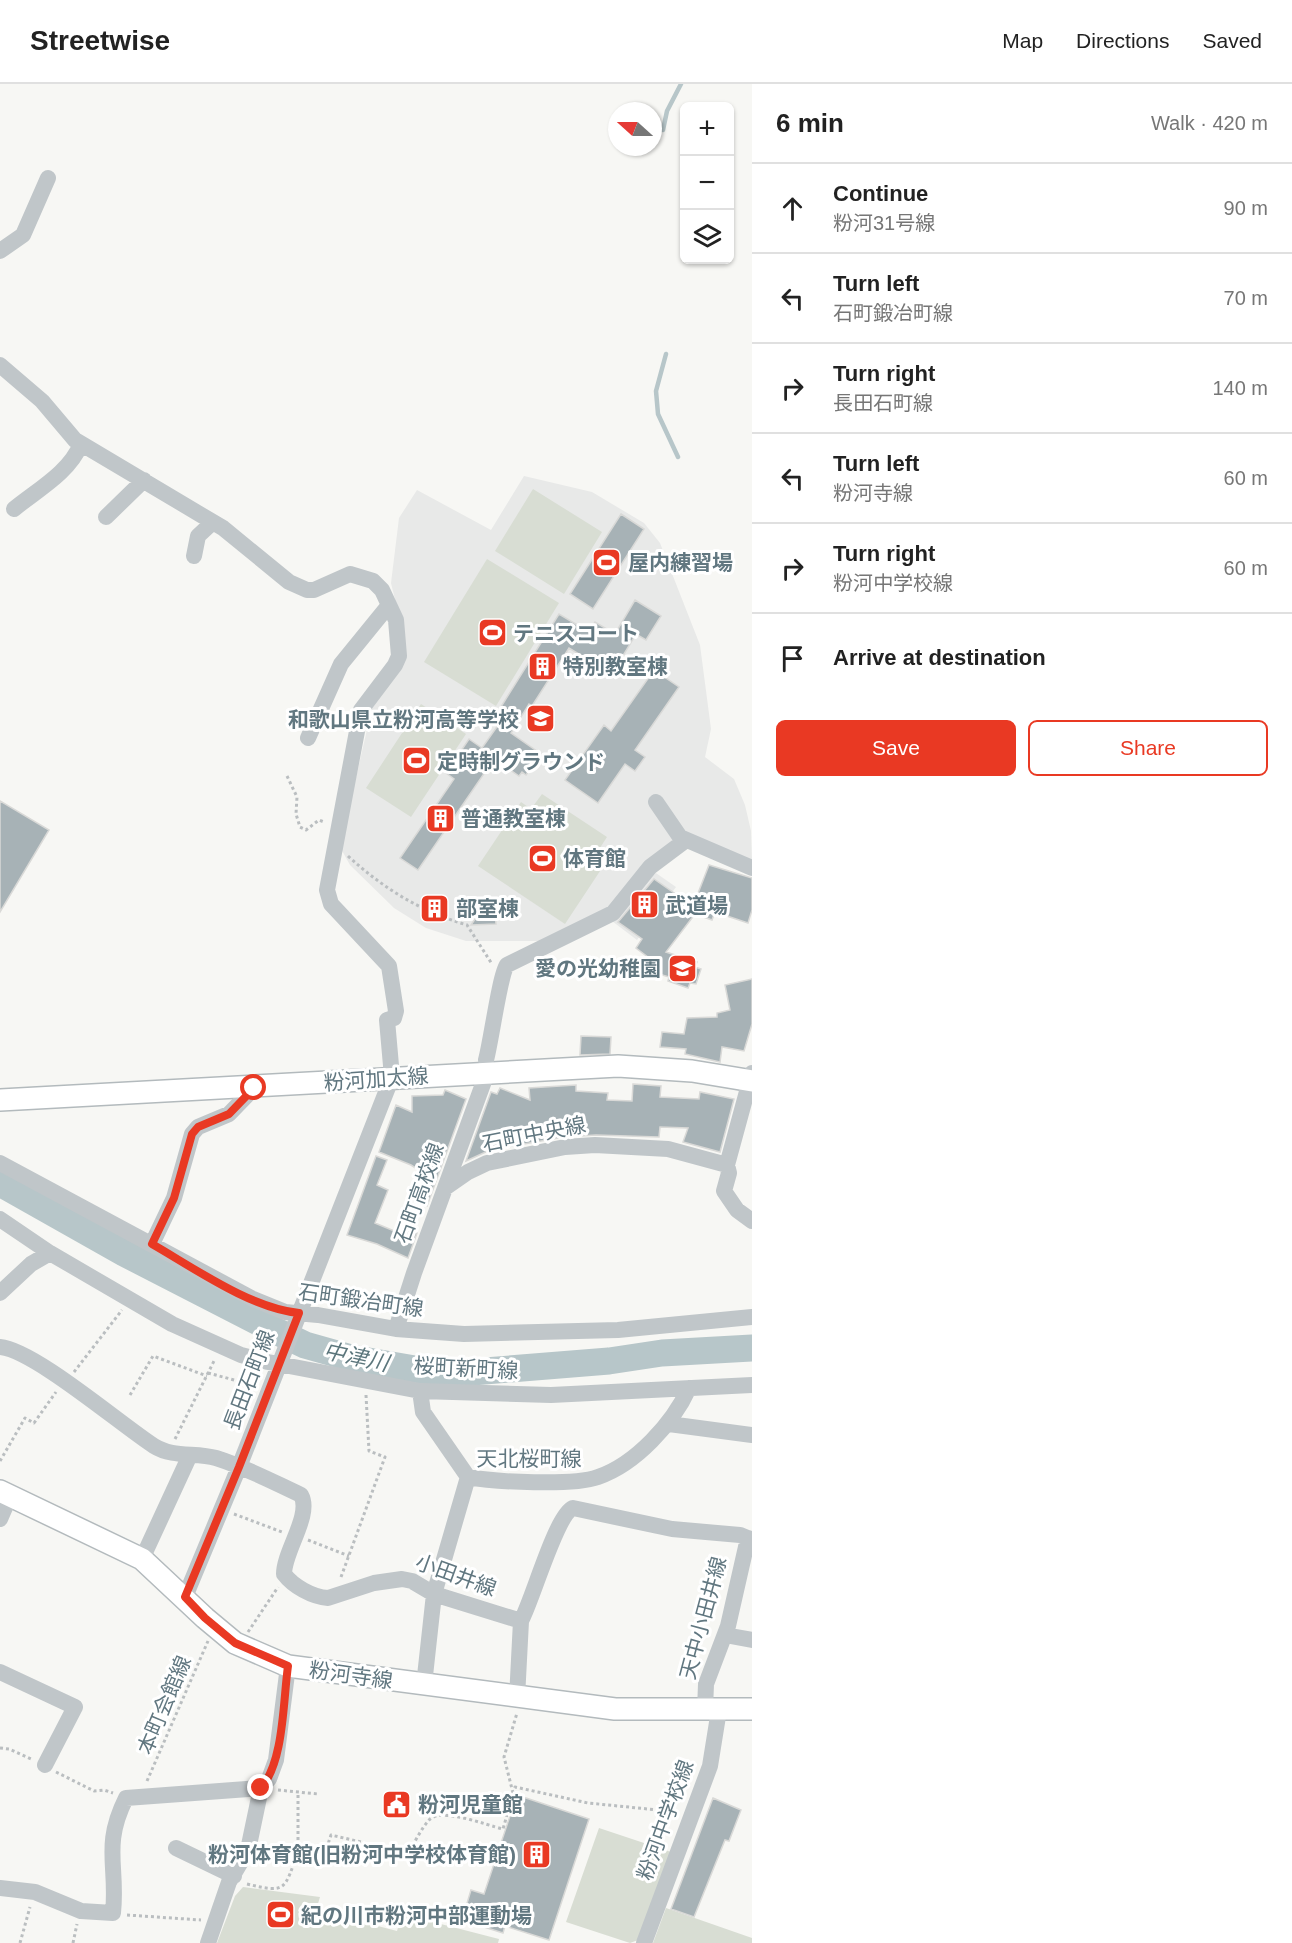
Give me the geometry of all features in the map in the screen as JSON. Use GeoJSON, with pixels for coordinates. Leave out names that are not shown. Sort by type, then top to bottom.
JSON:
{"type":"FeatureCollection","features":[{"type":"Feature","properties":{"kind":"main road","name":"粉河加太線"},"geometry":{"type":"LineString","coordinates":[[0,1100],[254,1088],[392,1077],[487,1066],[618,1066],[751,1078]]}},
{"type":"Feature","properties":{"kind":"main road","name":"粉河寺線"},"geometry":{"type":"LineString","coordinates":[[5,1494],[142,1559],[214,1626],[239,1645],[288,1666],[615,1709],[752,1709]]}},
{"type":"Feature","properties":{"kind":"street"},"geometry":{"type":"LineString","coordinates":[[0,251],[23,235],[48,178]]}},
{"type":"Feature","properties":{"kind":"street"},"geometry":{"type":"LineString","coordinates":[[0,365],[42,401],[81,444],[213,522],[298,586],[307,590],[322,588],[350,574],[376,583],[389,605],[396,620],[398,660],[361,710],[327,890],[331,904],[389,966],[396,1011],[394,1018],[387,1020],[392,1077]]}},
{"type":"Feature","properties":{"kind":"street"},"geometry":{"type":"LineString","coordinates":[[14,509],[64,470],[75,457],[81,444]]}},
{"type":"Feature","properties":{"kind":"street"},"geometry":{"type":"LineString","coordinates":[[106,517],[144,480]]}},
{"type":"Feature","properties":{"kind":"street"},"geometry":{"type":"LineString","coordinates":[[194,556],[198,536],[213,522]]}},
{"type":"Feature","properties":{"kind":"street"},"geometry":{"type":"LineString","coordinates":[[308,738],[341,664],[389,605]]}},
{"type":"Feature","properties":{"kind":"street"},"geometry":{"type":"LineString","coordinates":[[656,802],[680,837],[752,868]]}},
{"type":"Feature","properties":{"kind":"street"},"geometry":{"type":"LineString","coordinates":[[501,978],[507,965],[516,959],[612,913],[650,867],[686,840]]}},
{"type":"Feature","properties":{"kind":"street","name":"石町高校線"},"geometry":{"type":"LineString","coordinates":[[396,1329],[487,1066],[501,978]]}},
{"type":"Feature","properties":{"kind":"street","name":"長田石町線"},"geometry":{"type":"LineString","coordinates":[[185,1597],[239,1467],[392,1077]]}},
{"type":"Feature","properties":{"kind":"street"},"geometry":{"type":"LineString","coordinates":[[751,1078],[727,1165],[729,1173],[724,1191],[737,1210],[752,1221]]}},
{"type":"Feature","properties":{"kind":"street"},"geometry":{"type":"LineString","coordinates":[[152,1244],[174,1198],[192,1134],[198,1127],[229,1114],[254,1088]]}},
{"type":"Feature","properties":{"kind":"street","name":"石町中央線"},"geometry":{"type":"LineString","coordinates":[[445,1188],[468,1172],[487,1163],[595,1144],[668,1149],[727,1165]]}},
{"type":"Feature","properties":{"kind":"street","name":"石町鍛冶町線"},"geometry":{"type":"LineString","coordinates":[[0,1163],[253,1299],[297,1318],[464,1334],[618,1330],[752,1317]]}},
{"type":"Feature","properties":{"kind":"street","name":"桜町新町線"},"geometry":{"type":"LineString","coordinates":[[0,1220],[50,1253],[172,1323],[241,1355],[282,1358],[366,1382],[420,1391],[551,1395],[752,1385]]}},
{"type":"Feature","properties":{"kind":"street"},"geometry":{"type":"LineString","coordinates":[[0,1293],[31,1264],[50,1253]]}},
{"type":"Feature","properties":{"kind":"street"},"geometry":{"type":"LineString","coordinates":[[0,1347],[11,1348],[64,1381],[156,1448],[190,1455],[206,1455],[301,1495],[304,1507],[284,1569],[286,1576]]}},
{"type":"Feature","properties":{"kind":"street","name":"天北桜町線"},"geometry":{"type":"LineString","coordinates":[[424,1685],[434,1594],[468,1478],[572,1481],[590,1480],[608,1473],[646,1445],[669,1424],[689,1388]]}},
{"type":"Feature","properties":{"kind":"street"},"geometry":{"type":"LineString","coordinates":[[420,1391],[423,1412],[468,1478]]}},
{"type":"Feature","properties":{"kind":"street"},"geometry":{"type":"LineString","coordinates":[[669,1424],[752,1435]]}},
{"type":"Feature","properties":{"kind":"street"},"geometry":{"type":"LineString","coordinates":[[142,1559],[190,1455]]}},
{"type":"Feature","properties":{"kind":"street"},"geometry":{"type":"LineString","coordinates":[[519,1698],[521,1621],[532,1600],[556,1528],[566,1511],[572,1481]]}},
{"type":"Feature","properties":{"kind":"street"},"geometry":{"type":"LineString","coordinates":[[0,1519],[5,1494]]}},
{"type":"Feature","properties":{"kind":"street"},"geometry":{"type":"LineString","coordinates":[[566,1511],[583,1509],[672,1529],[740,1535],[750,1539]]}},
{"type":"Feature","properties":{"kind":"street","name":"天中小田井線"},"geometry":{"type":"LineString","coordinates":[[712,1710],[706,1684],[725,1635],[750,1539]]}},
{"type":"Feature","properties":{"kind":"street","name":"小田井線"},"geometry":{"type":"LineString","coordinates":[[286,1576],[307,1592],[320,1598],[334,1596],[374,1583],[402,1579],[412,1581],[434,1594],[521,1621]]}},
{"type":"Feature","properties":{"kind":"street"},"geometry":{"type":"LineString","coordinates":[[725,1635],[752,1640]]}},
{"type":"Feature","properties":{"kind":"street"},"geometry":{"type":"LineString","coordinates":[[208,1943],[232,1878],[248,1850],[261,1788],[269,1779],[276,1760],[288,1666]]}},
{"type":"Feature","properties":{"kind":"street"},"geometry":{"type":"LineString","coordinates":[[0,1672],[75,1707],[45,1765]]}},
{"type":"Feature","properties":{"kind":"street","name":"粉河中学校線"},"geometry":{"type":"LineString","coordinates":[[645,1943],[710,1766],[712,1710]]}},
{"type":"Feature","properties":{"kind":"street"},"geometry":{"type":"LineString","coordinates":[[0,1888],[35,1892],[81,1911],[113,1913],[116,1889],[111,1850],[113,1831],[133,1797],[261,1788]]}},
{"type":"Feature","properties":{"kind":"street"},"geometry":{"type":"LineString","coordinates":[[176,1848],[232,1878]]}},
{"type":"Feature","properties":{"kind":"path"},"geometry":{"type":"LineString","coordinates":[[287,776],[297,797],[296,814],[300,827],[306,830],[321,820],[336,839],[340,850],[403,900],[439,917],[467,925],[482,945],[501,978]]}},
{"type":"Feature","properties":{"kind":"path"},"geometry":{"type":"LineString","coordinates":[[169,1452],[220,1347]]}},
{"type":"Feature","properties":{"kind":"path"},"geometry":{"type":"LineString","coordinates":[[130,1395],[153,1356],[208,1375],[238,1381]]}},
{"type":"Feature","properties":{"kind":"path"},"geometry":{"type":"LineString","coordinates":[[334,1596],[385,1457],[369,1451],[366,1382]]}},
{"type":"Feature","properties":{"kind":"path"},"geometry":{"type":"LineString","coordinates":[[222,1509],[349,1556]]}},
{"type":"Feature","properties":{"kind":"path"},"geometry":{"type":"LineString","coordinates":[[239,1645],[286,1576]]}},
{"type":"Feature","properties":{"kind":"path","name":"本町会館線"},"geometry":{"type":"LineString","coordinates":[[133,1797],[214,1626]]}},
{"type":"Feature","properties":{"kind":"path"},"geometry":{"type":"LineString","coordinates":[[513,1795],[504,1758],[519,1698]]}},
{"type":"Feature","properties":{"kind":"path"},"geometry":{"type":"LineString","coordinates":[[0,1748],[9,1749],[45,1765],[94,1791],[104,1790],[133,1797]]}},
{"type":"Feature","properties":{"kind":"path"},"geometry":{"type":"LineString","coordinates":[[298,1852],[324,1856],[331,1835],[408,1852],[436,1815],[447,1814],[503,1829],[515,1787],[588,1803],[692,1813]]}},
{"type":"Feature","properties":{"kind":"path"},"geometry":{"type":"LineString","coordinates":[[261,1788],[318,1794]]}},
{"type":"Feature","properties":{"kind":"path"},"geometry":{"type":"LineString","coordinates":[[232,1878],[271,1890],[280,1888],[286,1883],[298,1852],[298,1792]]}},
{"type":"Feature","properties":{"kind":"path"},"geometry":{"type":"LineString","coordinates":[[20,1943],[35,1892]]}},
{"type":"Feature","properties":{"kind":"path"},"geometry":{"type":"LineString","coordinates":[[113,1913],[167,1916],[216,1923]]}},
{"type":"Feature","properties":{"kind":"shaded area","name":"和歌山県立粉河高等学校"},"geometry":{"type":"Polygon","coordinates":[[[524,476],[592,492],[644,523],[660,543],[700,645],[711,729],[705,757],[734,779],[745,805],[751,831],[752,861],[695,837],[653,871],[676,887],[637,940],[604,915],[545,941],[466,941],[426,928],[394,908],[350,865],[340,847],[372,708],[403,660],[400,620],[391,583],[399,518],[417,490],[491,530],[524,476]]]}},
{"type":"Feature","properties":{"kind":"shaded area","name":"テニスコート"},"geometry":{"type":"Polygon","coordinates":[[[533,489],[602,532],[564,594],[495,551],[533,489]]]}},
{"type":"Feature","properties":{"kind":"shaded area","name":"テニスコート"},"geometry":{"type":"Polygon","coordinates":[[[487,559],[559,603],[496,706],[424,662],[487,559]]]}},
{"type":"Feature","properties":{"kind":"shaded area","name":"定時制グラウンド"},"geometry":{"type":"Polygon","coordinates":[[[421,704],[466,734],[411,817],[366,788],[421,704]]]}},
{"type":"Feature","properties":{"kind":"shaded area","name":"体育館"},"geometry":{"type":"Polygon","coordinates":[[[542,794],[607,837],[596,854],[606,862],[565,924],[478,866],[521,802],[531,809],[542,794]]]}},
{"type":"Feature","properties":{"kind":"shaded area"},"geometry":{"type":"Polygon","coordinates":[[[599,1828],[671,1852],[638,1940],[630,1943],[566,1922],[599,1828]]]}},
{"type":"Feature","properties":{"kind":"shaded area","name":"紀の川市粉河中部運動場"},"geometry":{"type":"Polygon","coordinates":[[[243,1887],[320,1897],[316,1910],[397,1931],[402,1914],[499,1939],[498,1943],[217,1943],[235,1896],[243,1887]]]}},
{"type":"Feature","properties":{"kind":"shaded area"},"geometry":{"type":"Polygon","coordinates":[[[666,1908],[752,1938],[752,1943],[653,1943],[666,1908]]]}},
{"type":"Feature","properties":{"kind":"building","name":"屋内練習場"},"geometry":{"type":"Polygon","coordinates":[[[621,514],[644,529],[593,609],[570,594],[621,514]]]}},
{"type":"Feature","properties":{"kind":"building"},"geometry":{"type":"Polygon","coordinates":[[[635,600],[661,616],[646,640],[636,634],[612,674],[569,648],[532,706],[529,704],[511,733],[541,754],[526,775],[522,772],[519,776],[494,759],[418,870],[400,858],[454,779],[446,773],[469,739],[482,748],[506,714],[499,710],[559,614],[589,632],[595,622],[615,634],[635,600]]]}},
{"type":"Feature","properties":{"kind":"building"},"geometry":{"type":"Polygon","coordinates":[[[654,670],[679,687],[635,750],[645,757],[635,771],[625,764],[598,803],[565,780],[604,725],[611,731],[654,670]]]}},
{"type":"Feature","properties":{"kind":"building"},"geometry":{"type":"Polygon","coordinates":[[[0,801],[49,830],[0,912],[0,801]]]}},
{"type":"Feature","properties":{"kind":"building"},"geometry":{"type":"Polygon","coordinates":[[[709,865],[752,878],[752,910],[748,923],[715,912],[712,920],[695,914],[666,952],[697,962],[695,967],[701,969],[696,984],[690,983],[688,988],[668,981],[669,977],[659,974],[661,967],[636,948],[642,939],[618,922],[654,879],[693,906],[709,865]]]}},
{"type":"Feature","properties":{"kind":"building"},"geometry":{"type":"Polygon","coordinates":[[[495,912],[496,924],[471,925],[479,913],[495,912]]]}},
{"type":"Feature","properties":{"kind":"building"},"geometry":{"type":"Polygon","coordinates":[[[752,979],[752,1024],[744,1051],[722,1047],[720,1062],[685,1054],[686,1049],[660,1047],[662,1032],[684,1034],[687,1018],[717,1017],[717,1013],[730,1010],[725,985],[752,979]]]}},
{"type":"Feature","properties":{"kind":"building"},"geometry":{"type":"Polygon","coordinates":[[[581,1036],[611,1037],[610,1054],[580,1055],[581,1036]]]}},
{"type":"Feature","properties":{"kind":"building"},"geometry":{"type":"Polygon","coordinates":[[[633,1084],[661,1086],[660,1097],[699,1099],[700,1092],[734,1099],[720,1152],[683,1142],[688,1128],[660,1127],[659,1137],[596,1135],[564,1137],[490,1150],[466,1161],[491,1092],[497,1094],[500,1088],[530,1100],[529,1088],[576,1085],[576,1091],[608,1093],[607,1100],[632,1101],[633,1084]]]}},
{"type":"Feature","properties":{"kind":"building"},"geometry":{"type":"Polygon","coordinates":[[[445,1090],[466,1099],[427,1206],[414,1201],[425,1174],[411,1165],[379,1152],[396,1105],[412,1112],[412,1096],[443,1095],[445,1090]]]}},
{"type":"Feature","properties":{"kind":"building"},"geometry":{"type":"Polygon","coordinates":[[[376,1156],[387,1160],[377,1185],[388,1190],[375,1223],[399,1233],[400,1230],[405,1232],[406,1229],[417,1233],[408,1258],[377,1244],[347,1235],[376,1156]]]}},
{"type":"Feature","properties":{"kind":"building","name":"粉河体育館(旧粉河中学校体育館)"},"geometry":{"type":"Polygon","coordinates":[[[517,1795],[589,1819],[549,1940],[505,1926],[503,1933],[462,1920],[471,1890],[484,1894],[517,1795]]]}},
{"type":"Feature","properties":{"kind":"building"},"geometry":{"type":"Polygon","coordinates":[[[713,1798],[741,1810],[729,1841],[725,1840],[694,1917],[671,1909],[713,1798]]]}},
{"type":"Feature","properties":{"kind":"waterway"},"geometry":{"type":"LineString","coordinates":[[663,130],[667,111],[681,84]]}},
{"type":"Feature","properties":{"kind":"waterway"},"geometry":{"type":"LineString","coordinates":[[666,354],[656,391],[658,414],[678,457]]}},
{"type":"Feature","properties":{"kind":"waterway","name":"中津川"},"geometry":{"type":"LineString","coordinates":[[0,1183],[124,1253],[276,1331],[305,1345],[351,1358],[432,1372],[472,1372],[609,1361],[662,1353],[752,1348]]}},
{"type":"Feature","properties":{"kind":"place","name":"屋内練習場"},"geometry":{"type":"Point","coordinates":[607,562]}},
{"type":"Feature","properties":{"kind":"place","name":"テニスコート"},"geometry":{"type":"Point","coordinates":[492,633]}},
{"type":"Feature","properties":{"kind":"place","name":"特別教室棟"},"geometry":{"type":"Point","coordinates":[542,666]}},
{"type":"Feature","properties":{"kind":"place","name":"和歌山県立粉河高等学校"},"geometry":{"type":"Point","coordinates":[540,719]}},
{"type":"Feature","properties":{"kind":"place","name":"定時制グラウンド"},"geometry":{"type":"Point","coordinates":[416,761]}},
{"type":"Feature","properties":{"kind":"place","name":"普通教室棟"},"geometry":{"type":"Point","coordinates":[440,818]}},
{"type":"Feature","properties":{"kind":"place","name":"体育館"},"geometry":{"type":"Point","coordinates":[542,858]}},
{"type":"Feature","properties":{"kind":"place","name":"武道場"},"geometry":{"type":"Point","coordinates":[644,905]}},
{"type":"Feature","properties":{"kind":"place","name":"部室棟"},"geometry":{"type":"Point","coordinates":[435,908]}},
{"type":"Feature","properties":{"kind":"place","name":"愛の光幼稚園"},"geometry":{"type":"Point","coordinates":[682,968]}},
{"type":"Feature","properties":{"kind":"place","name":"粉河児童館"},"geometry":{"type":"Point","coordinates":[397,1804]}},
{"type":"Feature","properties":{"kind":"place","name":"粉河体育館(旧粉河中学校体育館)"},"geometry":{"type":"Point","coordinates":[537,1854]}},
{"type":"Feature","properties":{"kind":"place","name":"紀の川市粉河中部運動場"},"geometry":{"type":"Point","coordinates":[280,1915]}},
{"type":"Feature","properties":{"kind":"route"},"geometry":{"type":"LineString","coordinates":[[254,1088],[246,1099],[229,1114],[198,1127],[192,1134],[174,1198],[152,1244],[253,1299],[285,1312],[299,1313],[185,1597],[205,1618],[235,1643],[288,1666],[276,1760],[269,1779],[261,1788]]}}]}
